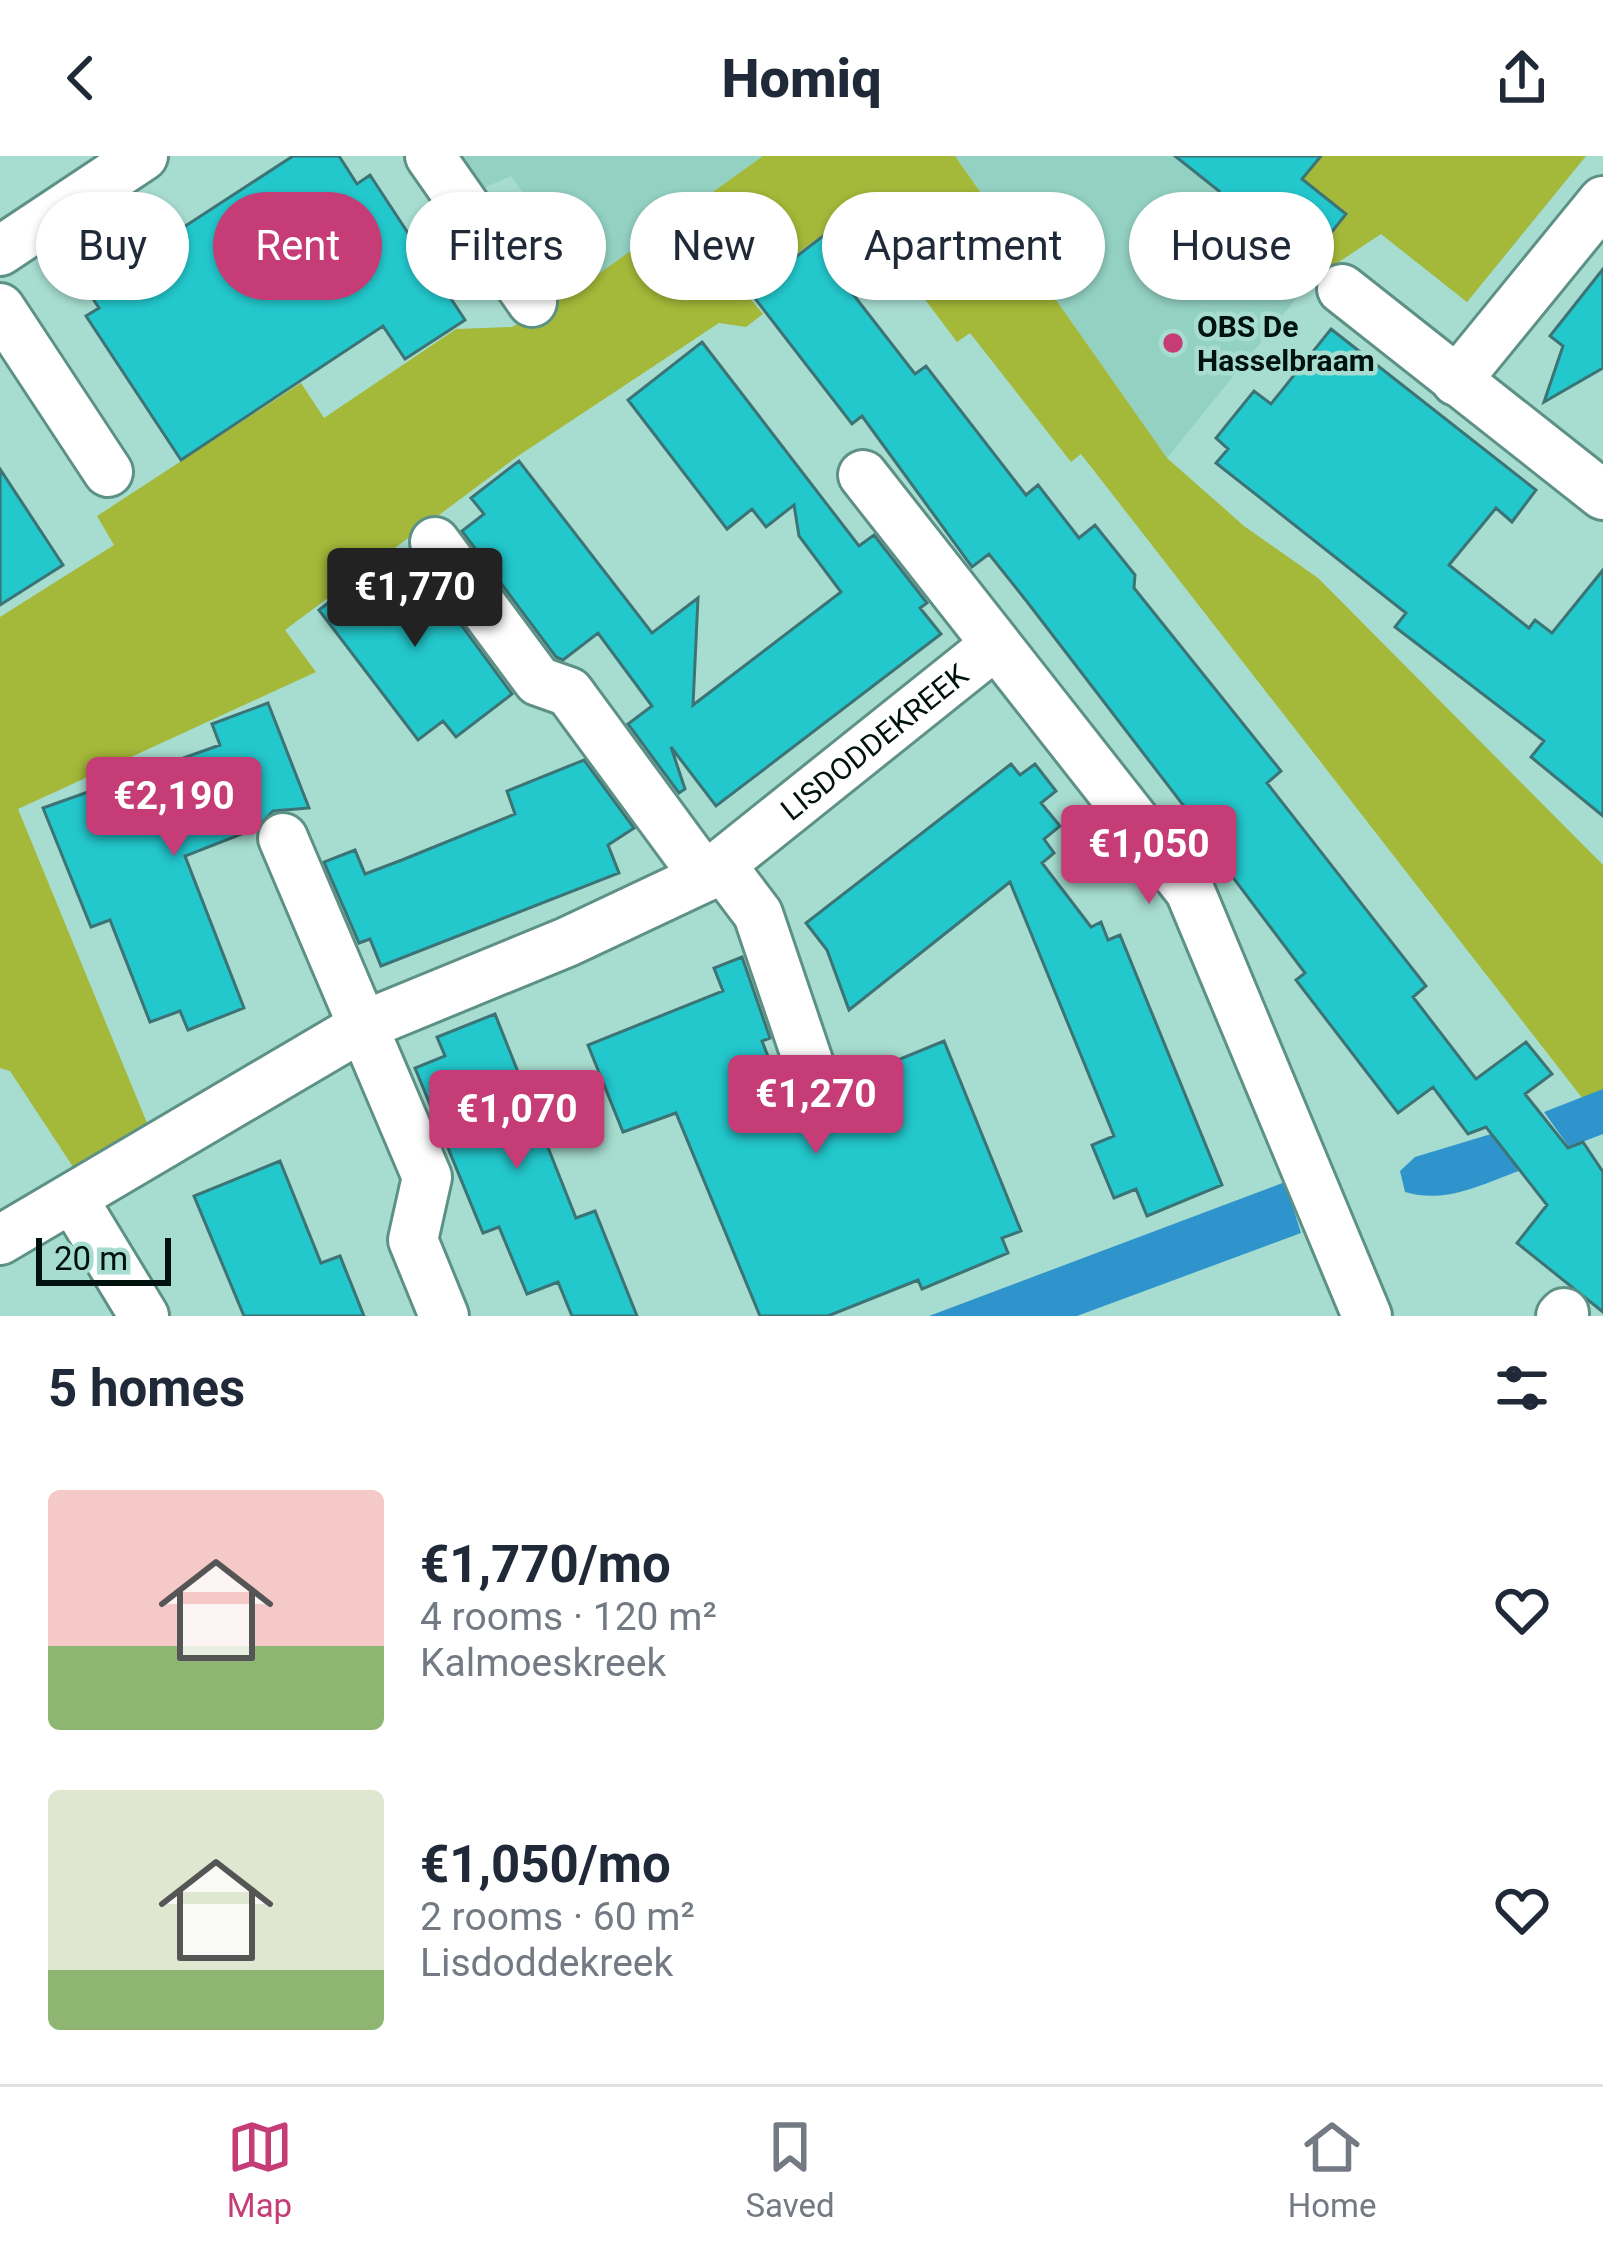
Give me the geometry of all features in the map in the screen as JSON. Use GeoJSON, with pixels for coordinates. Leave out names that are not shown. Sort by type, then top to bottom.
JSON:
{"type":"FeatureCollection","features":[{"type":"Feature","properties":{"kind":"street"},"geometry":{"type":"LineString","coordinates":[[0,251],[143,156]]}},
{"type":"Feature","properties":{"kind":"street"},"geometry":{"type":"LineString","coordinates":[[430,156],[532,302]]}},
{"type":"Feature","properties":{"kind":"street"},"geometry":{"type":"LineString","coordinates":[[1456,381],[1603,201]]}},
{"type":"Feature","properties":{"kind":"street"},"geometry":{"type":"LineString","coordinates":[[1342,289],[1603,495]]}},
{"type":"Feature","properties":{"kind":"street"},"geometry":{"type":"LineString","coordinates":[[0,308],[108,472]]}},
{"type":"Feature","properties":{"kind":"street"},"geometry":{"type":"LineString","coordinates":[[863,475],[994,645]]}},
{"type":"Feature","properties":{"kind":"street"},"geometry":{"type":"LineString","coordinates":[[435,542],[538,681],[569,692],[713,871],[758,914],[816,1084]]}},
{"type":"Feature","properties":{"kind":"street","name":"LISDODDEKREEK"},"geometry":{"type":"LineString","coordinates":[[0,1240],[365,1025],[568,942],[713,871],[994,645],[1190,891],[1367,1316]]}},
{"type":"Feature","properties":{"kind":"street"},"geometry":{"type":"LineString","coordinates":[[283,838],[427,1177],[413,1240],[443,1316]]}},
{"type":"Feature","properties":{"kind":"street"},"geometry":{"type":"LineString","coordinates":[[74,1199],[144,1316]]}},
{"type":"Feature","properties":{"kind":"shaded area"},"geometry":{"type":"Polygon","coordinates":[[[456,156],[763,156],[713,192],[630,192],[630,251],[606,269],[606,192],[522,192],[511,176],[479,190],[456,156]]]}},
{"type":"Feature","properties":{"kind":"shaded area","name":"OBS De Hasselbraam"},"geometry":{"type":"Polygon","coordinates":[[[955,156],[1586,156],[1467,302],[1381,234],[1334,264],[1334,192],[1129,192],[1129,300],[1295,300],[1167,458],[1056,300],[1105,300],[1105,192],[980,192],[955,156]]]}},
{"type":"Feature","properties":{"kind":"green space"},"geometry":{"type":"Polygon","coordinates":[[[763,156],[955,156],[980,192],[822,192],[822,235],[798,253],[798,192],[713,192],[763,156]]]}},
{"type":"Feature","properties":{"kind":"green space"},"geometry":{"type":"Polygon","coordinates":[[[1321,156],[1586,156],[1467,302],[1381,234],[1334,265],[1334,229],[1346,214],[1334,204],[1334,192],[1318,192],[1302,179],[1321,156]]]}},
{"type":"Feature","properties":{"kind":"green space"},"geometry":{"type":"Polygon","coordinates":[[[630,251],[630,300],[752,300],[763,314],[746,327],[719,323],[518,456],[285,630],[316,672],[18,809],[152,1135],[77,1173],[10,1071],[0,1068],[0,617],[114,545],[97,516],[301,383],[324,418],[456,329],[512,327],[557,300],[606,300],[606,269],[630,251]]]}},
{"type":"Feature","properties":{"kind":"green space"},"geometry":{"type":"Polygon","coordinates":[[[925,300],[1056,300],[1167,458],[1244,526],[1318,578],[1603,865],[1603,1089],[1583,1099],[1081,454],[1071,462],[970,333],[957,342],[925,300]]]}},
{"type":"Feature","properties":{"kind":"water"},"geometry":{"type":"Polygon","coordinates":[[[1603,1089],[1603,1134],[1569,1147],[1544,1112],[1603,1089]]]}},
{"type":"Feature","properties":{"kind":"water"},"geometry":{"type":"Polygon","coordinates":[[[1491,1134],[1519,1171],[1449,1194],[1405,1192],[1400,1171],[1415,1157],[1491,1134]]]}},
{"type":"Feature","properties":{"kind":"water"},"geometry":{"type":"Polygon","coordinates":[[[1285,1182],[1301,1233],[1077,1316],[929,1316],[1285,1182]]]}},
{"type":"Feature","properties":{"kind":"building"},"geometry":{"type":"Polygon","coordinates":[[[293,156],[339,156],[357,184],[370,175],[381,192],[238,192],[293,156]]]}},
{"type":"Feature","properties":{"kind":"building"},"geometry":{"type":"Polygon","coordinates":[[[1175,156],[1321,156],[1302,179],[1318,192],[1219,191],[1175,156]]]}},
{"type":"Feature","properties":{"kind":"building"},"geometry":{"type":"Polygon","coordinates":[[[382,193],[406,230],[406,300],[452,300],[465,320],[405,359],[383,326],[181,460],[86,316],[99,308],[94,300],[189,300],[189,224],[213,208],[213,300],[382,300],[382,193]]]}},
{"type":"Feature","properties":{"kind":"building"},"geometry":{"type":"Polygon","coordinates":[[[1334,204],[1346,214],[1334,229],[1334,204]]]}},
{"type":"Feature","properties":{"kind":"building"},"geometry":{"type":"Polygon","coordinates":[[[822,237],[822,300],[858,300],[915,374],[926,366],[1026,495],[1038,485],[1079,538],[1095,525],[1135,575],[1134,588],[1281,771],[1267,783],[1426,986],[1413,997],[1476,1079],[1526,1042],[1552,1074],[1525,1094],[1568,1148],[1583,1142],[1603,1172],[1603,1312],[1517,1243],[1547,1205],[1486,1127],[1468,1134],[1433,1087],[1398,1113],[1296,980],[1305,973],[1207,843],[1210,840],[1028,603],[989,554],[972,567],[862,416],[852,424],[756,300],[798,300],[798,255],[822,237]]]}},
{"type":"Feature","properties":{"kind":"building"},"geometry":{"type":"Polygon","coordinates":[[[1603,269],[1603,368],[1544,402],[1563,346],[1550,336],[1603,269]]]}},
{"type":"Feature","properties":{"kind":"building"},"geometry":{"type":"Polygon","coordinates":[[[1331,329],[1536,490],[1512,522],[1496,508],[1449,565],[1529,628],[1535,620],[1552,633],[1603,570],[1603,816],[1531,757],[1544,741],[1395,627],[1406,613],[1216,463],[1228,449],[1216,438],[1254,391],[1271,404],[1331,329]]]}},
{"type":"Feature","properties":{"kind":"building"},"geometry":{"type":"Polygon","coordinates":[[[702,342],[859,546],[874,535],[927,603],[920,608],[941,634],[716,806],[671,747],[685,789],[679,793],[628,724],[652,706],[598,633],[563,660],[556,657],[462,531],[484,514],[471,498],[519,461],[652,633],[698,598],[693,705],[841,592],[799,536],[794,505],[766,527],[752,509],[727,529],[628,400],[702,342]]]}},
{"type":"Feature","properties":{"kind":"building"},"geometry":{"type":"Polygon","coordinates":[[[0,469],[63,565],[0,605],[0,469]]]}},
{"type":"Feature","properties":{"kind":"building"},"geometry":{"type":"Polygon","coordinates":[[[391,554],[406,573],[417,565],[512,694],[456,737],[443,721],[418,740],[319,610],[391,554]]]}},
{"type":"Feature","properties":{"kind":"building"},"geometry":{"type":"Polygon","coordinates":[[[268,703],[309,808],[273,811],[257,828],[185,856],[244,1008],[188,1030],[180,1011],[150,1022],[110,920],[91,927],[43,808],[220,745],[212,724],[268,703]]]}},
{"type":"Feature","properties":{"kind":"building"},"geometry":{"type":"Polygon","coordinates":[[[584,760],[634,828],[608,845],[619,873],[381,966],[370,939],[359,943],[324,862],[355,850],[365,874],[402,860],[515,814],[507,791],[584,760]]]}},
{"type":"Feature","properties":{"kind":"building"},"geometry":{"type":"Polygon","coordinates":[[[1011,764],[1020,775],[1035,764],[1056,791],[1041,803],[1060,826],[1044,839],[1054,853],[1042,863],[1091,927],[1101,922],[1108,940],[1120,935],[1222,1185],[1147,1216],[1136,1189],[1114,1198],[1092,1145],[1114,1136],[1010,882],[849,1010],[827,950],[806,923],[1011,764]]]}},
{"type":"Feature","properties":{"kind":"building"},"geometry":{"type":"Polygon","coordinates":[[[742,957],[770,1038],[762,1041],[787,1105],[826,1111],[838,1103],[844,1082],[944,1041],[1021,1231],[1002,1238],[1008,1253],[922,1289],[918,1280],[828,1316],[760,1316],[676,1113],[623,1132],[588,1045],[723,991],[714,968],[742,957]]]}},
{"type":"Feature","properties":{"kind":"building"},"geometry":{"type":"Polygon","coordinates":[[[495,1014],[576,1218],[595,1211],[637,1316],[572,1316],[558,1282],[527,1294],[499,1227],[483,1233],[415,1068],[445,1056],[437,1037],[495,1014]]]}},
{"type":"Feature","properties":{"kind":"building"},"geometry":{"type":"Polygon","coordinates":[[[280,1161],[321,1263],[340,1256],[364,1316],[244,1316],[194,1196],[280,1161]]]}},
{"type":"Feature","properties":{"kind":"place","name":"OBS De Hasselbraam"},"geometry":{"type":"Point","coordinates":[1173,343]}}]}
